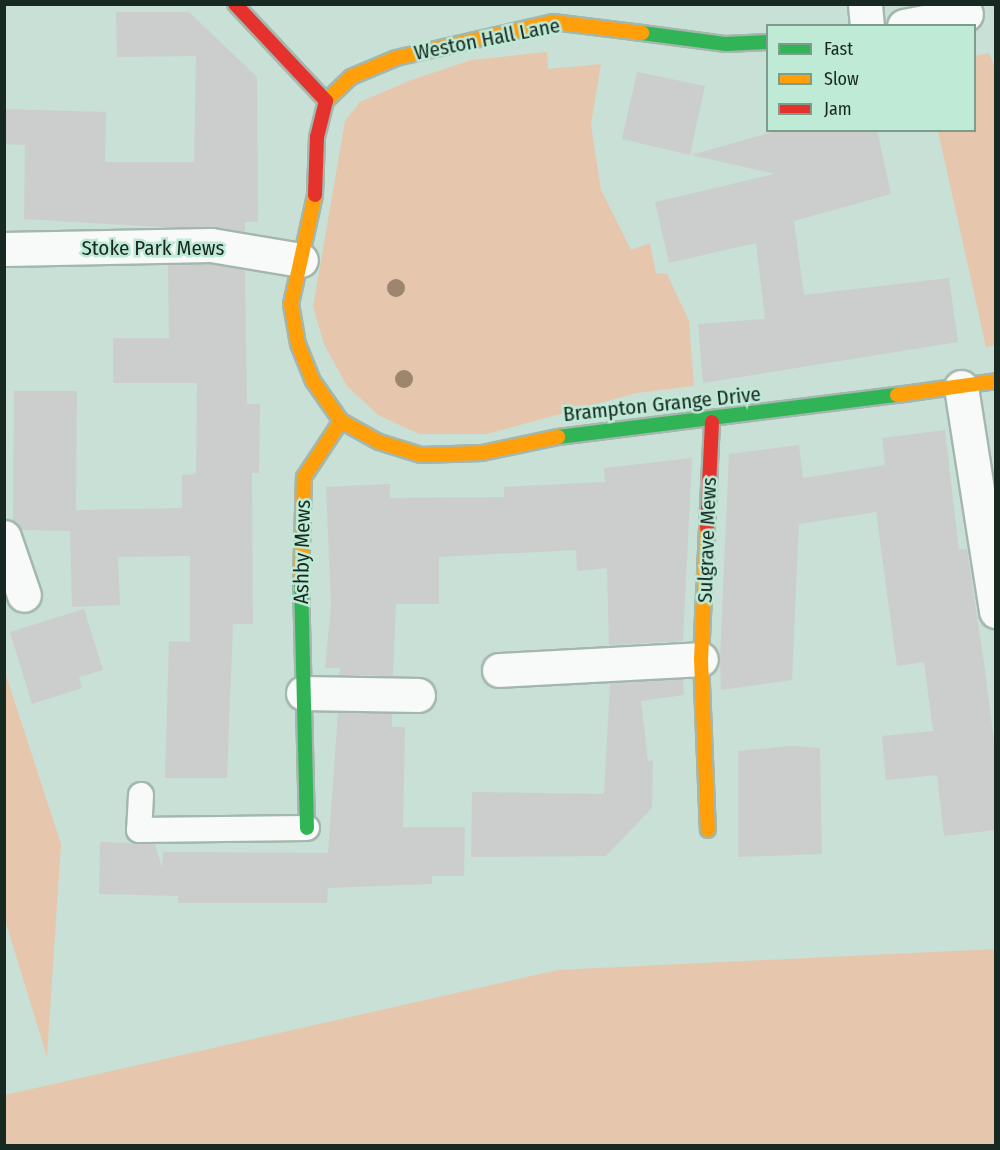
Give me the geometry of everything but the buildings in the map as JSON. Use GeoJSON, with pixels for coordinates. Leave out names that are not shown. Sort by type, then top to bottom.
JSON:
{"type":"FeatureCollection","features":[{"type":"Feature","properties":{"kind":"street"},"geometry":{"type":"LineString","coordinates":[[235,4],[327,101]]}},
{"type":"Feature","properties":{"kind":"street"},"geometry":{"type":"LineString","coordinates":[[865,4],[867,24]]}},
{"type":"Feature","properties":{"kind":"street"},"geometry":{"type":"LineString","coordinates":[[914,24],[966,14]]}},
{"type":"Feature","properties":{"kind":"street","name":"Weston Hall Lane"},"geometry":{"type":"LineString","coordinates":[[327,101],[351,77],[396,58],[553,22],[726,44],[766,42]]}},
{"type":"Feature","properties":{"kind":"street","name":"Brampton Grange Drive"},"geometry":{"type":"LineString","coordinates":[[327,101],[301,260],[291,304],[298,344],[313,381],[341,421],[379,442],[421,455],[451,456],[593,429],[712,422],[996,381]]}},
{"type":"Feature","properties":{"kind":"street","name":"Stoke Park Mews"},"geometry":{"type":"LineString","coordinates":[[4,249],[211,245],[301,260]]}},
{"type":"Feature","properties":{"kind":"street"},"geometry":{"type":"LineString","coordinates":[[961,387],[996,611]]}},
{"type":"Feature","properties":{"kind":"street","name":"Ashby Mews"},"geometry":{"type":"LineString","coordinates":[[307,828],[299,518],[304,477],[341,421]]}},
{"type":"Feature","properties":{"kind":"street","name":"Sulgrave Mews"},"geometry":{"type":"LineString","coordinates":[[708,830],[701,659],[712,422]]}},
{"type":"Feature","properties":{"kind":"street"},"geometry":{"type":"LineString","coordinates":[[4,537],[24,596]]}},
{"type":"Feature","properties":{"kind":"street"},"geometry":{"type":"LineString","coordinates":[[499,670],[701,659]]}},
{"type":"Feature","properties":{"kind":"street"},"geometry":{"type":"LineString","coordinates":[[303,693],[418,695]]}},
{"type":"Feature","properties":{"kind":"lane"},"geometry":{"type":"LineString","coordinates":[[141,795],[139,831],[307,828]]}},
{"type":"Feature","properties":{"kind":"shaded area"},"geometry":{"type":"Polygon","coordinates":[[[547,52],[548,69],[601,64],[591,125],[601,190],[631,250],[650,243],[656,273],[667,274],[689,321],[694,386],[637,393],[487,434],[419,434],[378,415],[347,386],[324,344],[313,307],[345,121],[360,102],[411,80],[471,60],[547,52]]]}},
{"type":"Feature","properties":{"kind":"shaded area"},"geometry":{"type":"Polygon","coordinates":[[[989,53],[996,70],[996,345],[986,347],[938,132],[976,132],[976,56],[989,53]]]}},
{"type":"Feature","properties":{"kind":"shaded area"},"geometry":{"type":"Polygon","coordinates":[[[4,669],[61,844],[47,1057],[5,920],[4,669]]]}},
{"type":"Feature","properties":{"kind":"shaded area"},"geometry":{"type":"Polygon","coordinates":[[[995,949],[995,1145],[5,1145],[5,1095],[558,970],[995,949]]]}},
{"type":"Feature","properties":{"kind":"traffic: fast"},"geometry":{"type":"LineString","coordinates":[[642,33],[726,44],[766,42]]}},
{"type":"Feature","properties":{"kind":"traffic: fast"},"geometry":{"type":"LineString","coordinates":[[558,437],[897,395]]}},
{"type":"Feature","properties":{"kind":"traffic: fast"},"geometry":{"type":"LineString","coordinates":[[301,582],[307,828]]}},
{"type":"Feature","properties":{"kind":"traffic: slow"},"geometry":{"type":"LineString","coordinates":[[326,101],[351,77],[396,58],[553,22],[642,33]]}},
{"type":"Feature","properties":{"kind":"traffic: slow"},"geometry":{"type":"LineString","coordinates":[[315,195],[291,304],[298,344],[313,381],[341,421],[379,442],[421,455],[482,453],[558,437]]}},
{"type":"Feature","properties":{"kind":"traffic: slow"},"geometry":{"type":"LineString","coordinates":[[897,395],[996,381]]}},
{"type":"Feature","properties":{"kind":"traffic: slow"},"geometry":{"type":"LineString","coordinates":[[301,582],[304,477],[341,421]]}},
{"type":"Feature","properties":{"kind":"traffic: slow"},"geometry":{"type":"LineString","coordinates":[[707,528],[701,659],[708,830]]}},
{"type":"Feature","properties":{"kind":"traffic: jam"},"geometry":{"type":"LineString","coordinates":[[235,4],[326,101],[317,137],[315,195]]}},
{"type":"Feature","properties":{"kind":"traffic: jam"},"geometry":{"type":"LineString","coordinates":[[707,528],[712,422]]}}]}
